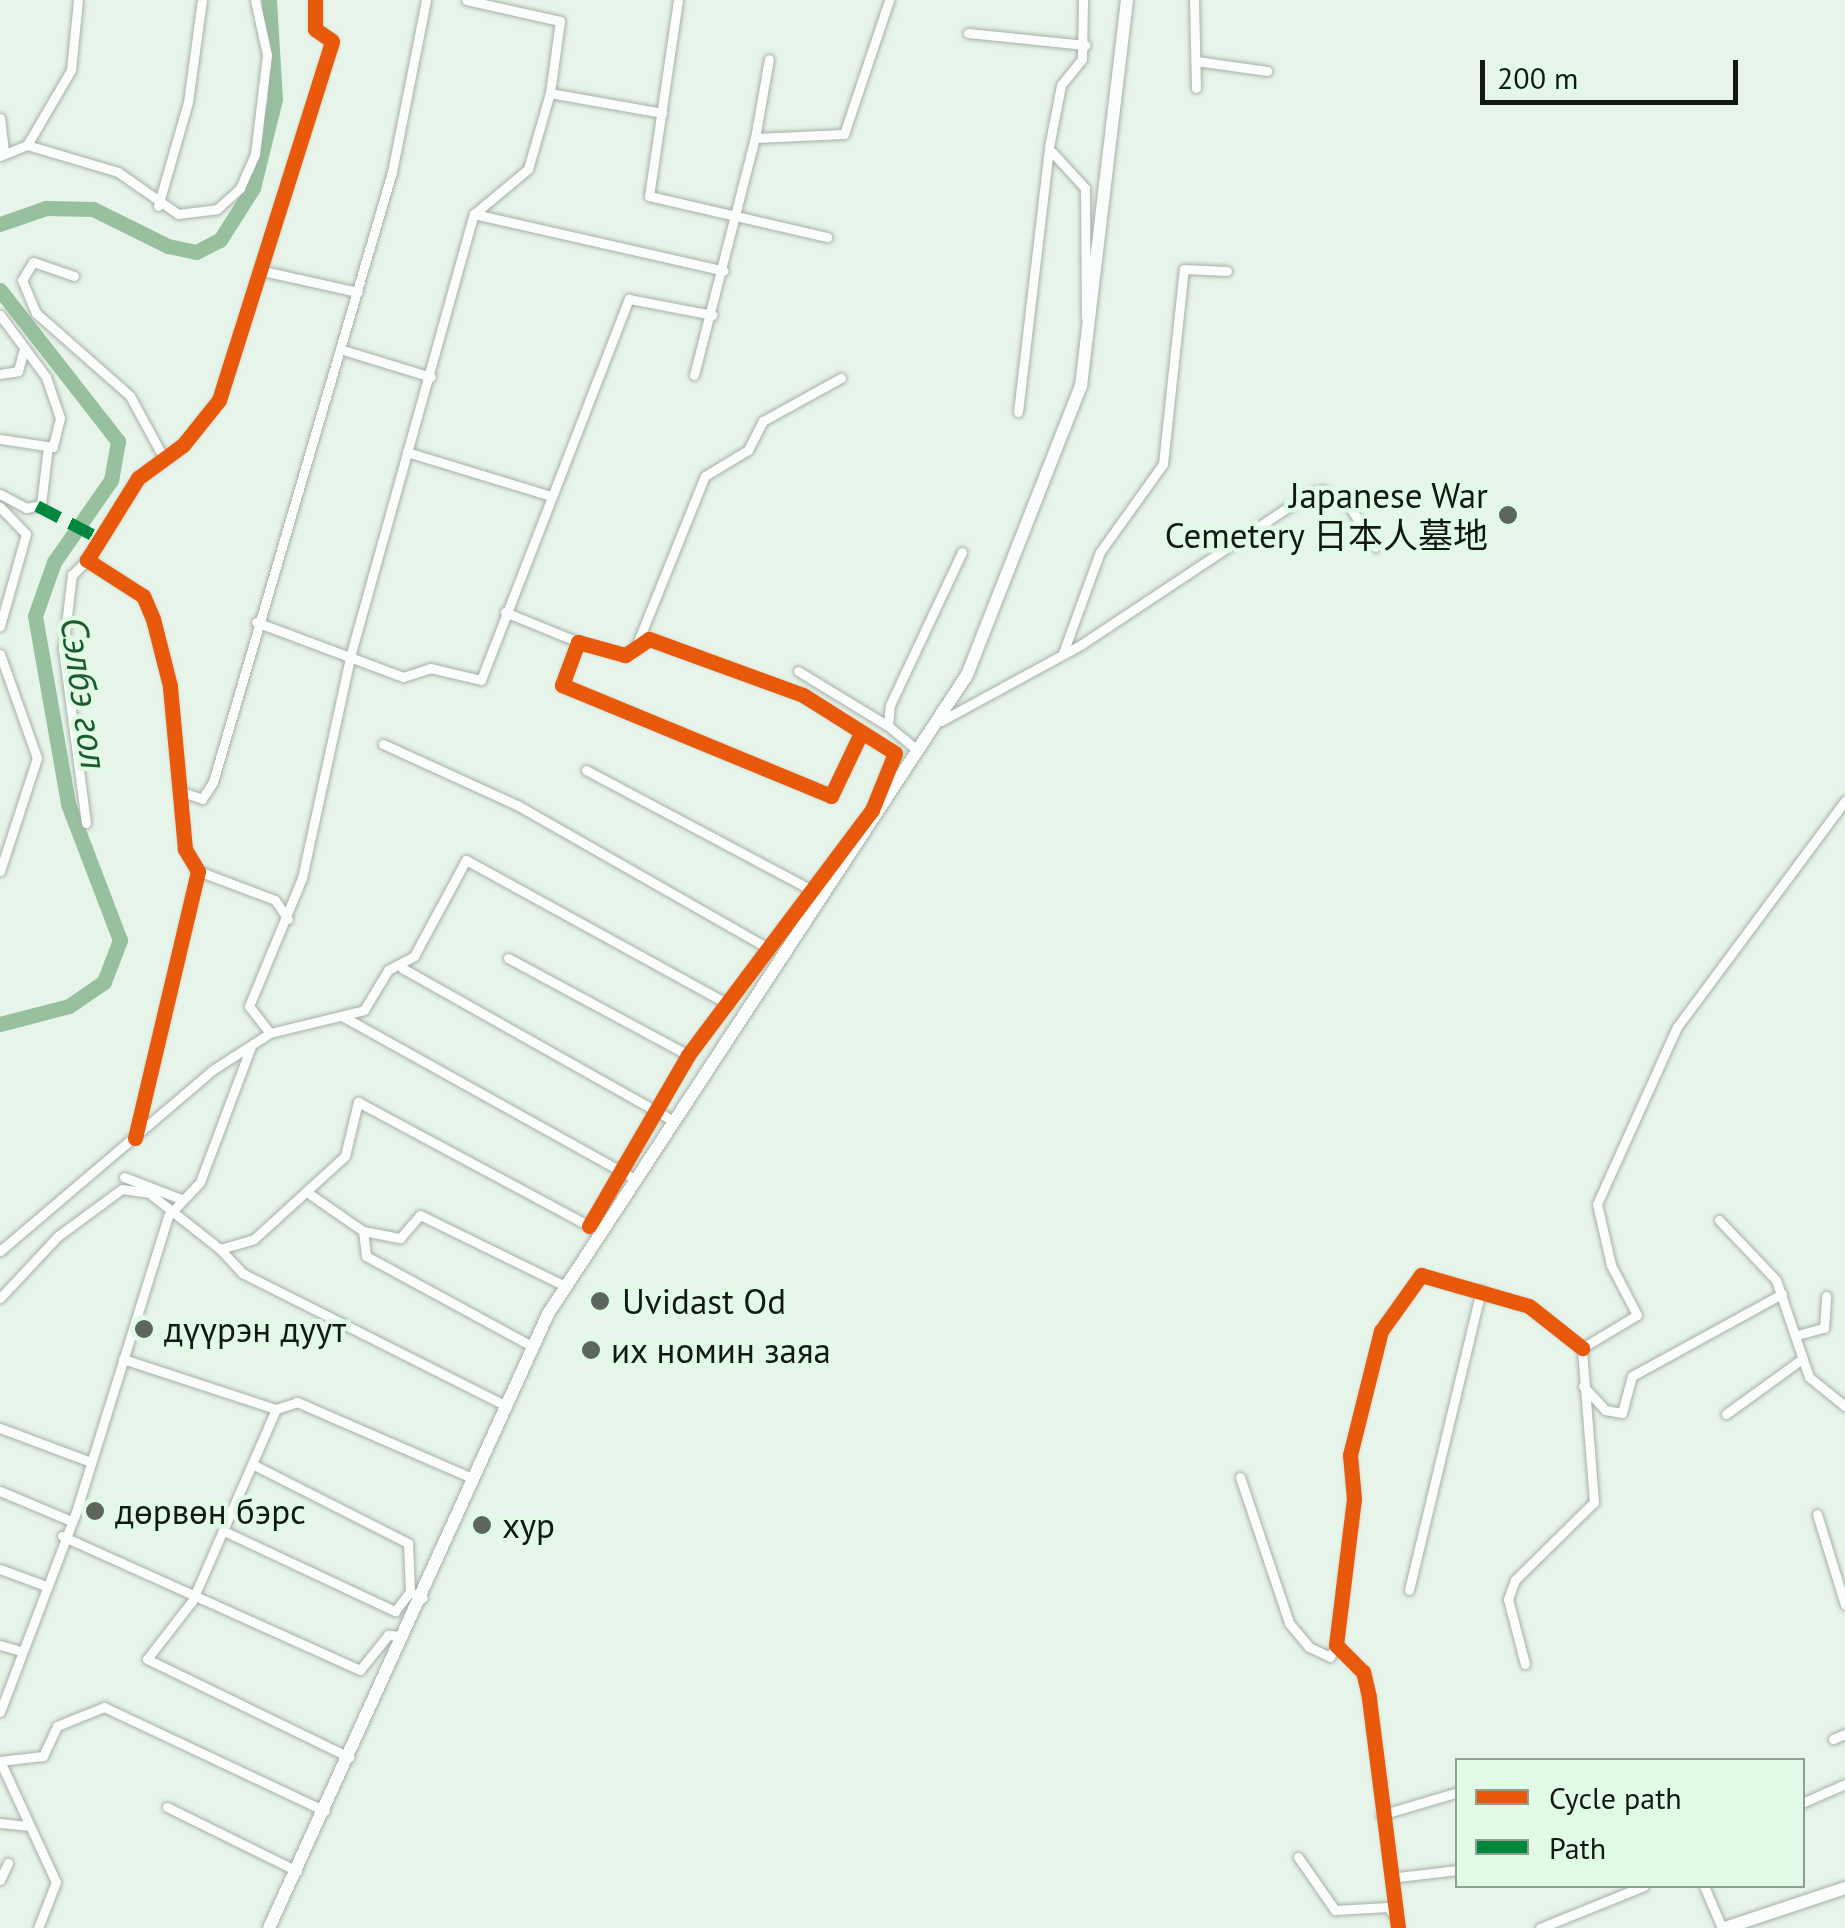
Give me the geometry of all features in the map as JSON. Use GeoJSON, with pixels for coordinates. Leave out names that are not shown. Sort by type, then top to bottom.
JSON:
{"type":"FeatureCollection","features":[{"type":"Feature","properties":{"kind":"main road"},"geometry":{"type":"LineString","coordinates":[[269,1928],[300,1872],[405,1637],[416,1595],[474,1479],[532,1346],[594,1228],[636,1179],[670,1118],[874,812],[916,750],[942,720],[1062,447],[1091,340],[1127,0]]}},
{"type":"Feature","properties":{"kind":"main road"},"geometry":{"type":"LineString","coordinates":[[1723,1928],[1845,1888]]}},
{"type":"Feature","properties":{"kind":"street"},"geometry":{"type":"LineString","coordinates":[[27,145],[71,70],[78,0]]}},
{"type":"Feature","properties":{"kind":"street"},"geometry":{"type":"LineString","coordinates":[[158,206],[188,102],[202,0]]}},
{"type":"Feature","properties":{"kind":"street"},"geometry":{"type":"LineString","coordinates":[[0,118],[2,154],[27,145],[118,172],[158,206],[196,217],[240,188],[254,154],[267,55],[255,0]]}},
{"type":"Feature","properties":{"kind":"street"},"geometry":{"type":"LineString","coordinates":[[86,823],[63,650],[72,575],[162,455],[183,445],[219,400],[263,271],[332,41],[315,29],[315,0]]}},
{"type":"Feature","properties":{"kind":"street"},"geometry":{"type":"LineString","coordinates":[[185,793],[197,800],[208,793],[256,622],[358,292],[426,0]]}},
{"type":"Feature","properties":{"kind":"street"},"geometry":{"type":"LineString","coordinates":[[270,1033],[248,1006],[288,919],[350,656],[474,214],[528,169],[550,94],[560,20],[466,0]]}},
{"type":"Feature","properties":{"kind":"street"},"geometry":{"type":"LineString","coordinates":[[678,0],[649,196],[826,237]]}},
{"type":"Feature","properties":{"kind":"street"},"geometry":{"type":"LineString","coordinates":[[755,138],[844,134],[888,0]]}},
{"type":"Feature","properties":{"kind":"street"},"geometry":{"type":"LineString","coordinates":[[1018,412],[1049,146],[1061,85],[1084,45],[1083,0]]}},
{"type":"Feature","properties":{"kind":"street"},"geometry":{"type":"LineString","coordinates":[[1194,0],[1196,88]]}},
{"type":"Feature","properties":{"kind":"street"},"geometry":{"type":"LineString","coordinates":[[968,33],[1084,45]]}},
{"type":"Feature","properties":{"kind":"street"},"geometry":{"type":"LineString","coordinates":[[694,375],[738,215],[769,59]]}},
{"type":"Feature","properties":{"kind":"street"},"geometry":{"type":"LineString","coordinates":[[1196,61],[1267,71]]}},
{"type":"Feature","properties":{"kind":"street"},"geometry":{"type":"LineString","coordinates":[[550,94],[662,113]]}},
{"type":"Feature","properties":{"kind":"street"},"geometry":{"type":"LineString","coordinates":[[1049,146],[1084,188],[1081,296],[1091,340]]}},
{"type":"Feature","properties":{"kind":"street"},"geometry":{"type":"LineString","coordinates":[[474,214],[724,271]]}},
{"type":"Feature","properties":{"kind":"street"},"geometry":{"type":"LineString","coordinates":[[74,276],[33,262],[22,280],[36,313],[130,396],[162,455]]}},
{"type":"Feature","properties":{"kind":"street"},"geometry":{"type":"LineString","coordinates":[[1062,654],[1100,552],[1163,464],[1184,269],[1227,271]]}},
{"type":"Feature","properties":{"kind":"street"},"geometry":{"type":"LineString","coordinates":[[263,271],[358,292]]}},
{"type":"Feature","properties":{"kind":"street"},"geometry":{"type":"LineString","coordinates":[[256,622],[409,678],[430,668],[481,680],[548,495],[629,299],[712,315]]}},
{"type":"Feature","properties":{"kind":"street"},"geometry":{"type":"LineString","coordinates":[[0,316],[23,352],[46,377],[60,418],[48,446],[41,505],[26,508],[0,494]]}},
{"type":"Feature","properties":{"kind":"street"},"geometry":{"type":"LineString","coordinates":[[340,349],[431,377]]}},
{"type":"Feature","properties":{"kind":"street"},"geometry":{"type":"LineString","coordinates":[[0,374],[18,371],[23,352]]}},
{"type":"Feature","properties":{"kind":"street"},"geometry":{"type":"LineString","coordinates":[[637,644],[705,476],[748,450],[763,421],[842,378]]}},
{"type":"Feature","properties":{"kind":"street"},"geometry":{"type":"LineString","coordinates":[[0,440],[48,446]]}},
{"type":"Feature","properties":{"kind":"street"},"geometry":{"type":"LineString","coordinates":[[406,452],[548,495]]}},
{"type":"Feature","properties":{"kind":"street"},"geometry":{"type":"LineString","coordinates":[[942,720],[1062,654],[1309,494],[1322,490],[1350,506],[1375,547]]}},
{"type":"Feature","properties":{"kind":"street"},"geometry":{"type":"LineString","coordinates":[[0,506],[26,534],[0,626]]}},
{"type":"Feature","properties":{"kind":"street"},"geometry":{"type":"LineString","coordinates":[[888,726],[962,552]]}},
{"type":"Feature","properties":{"kind":"street"},"geometry":{"type":"LineString","coordinates":[[87,560],[148,606],[185,793],[186,849],[198,871],[275,900],[288,919]]}},
{"type":"Feature","properties":{"kind":"street"},"geometry":{"type":"LineString","coordinates":[[220,1249],[254,1239],[312,1195],[344,1156],[358,1102],[594,1228],[620,1171],[688,1056],[728,1004],[764,946],[874,812],[895,753],[777,684],[649,639],[625,655],[578,642],[506,612]]}},
{"type":"Feature","properties":{"kind":"street"},"geometry":{"type":"LineString","coordinates":[[578,642],[562,685],[831,796],[861,733]]}},
{"type":"Feature","properties":{"kind":"street"},"geometry":{"type":"LineString","coordinates":[[0,654],[37,758],[0,871]]}},
{"type":"Feature","properties":{"kind":"street"},"geometry":{"type":"LineString","coordinates":[[798,671],[888,726],[916,750]]}},
{"type":"Feature","properties":{"kind":"street"},"geometry":{"type":"LineString","coordinates":[[384,744],[517,804],[764,946]]}},
{"type":"Feature","properties":{"kind":"street"},"geometry":{"type":"LineString","coordinates":[[586,770],[812,890]]}},
{"type":"Feature","properties":{"kind":"street"},"geometry":{"type":"LineString","coordinates":[[1582,1348],[1637,1314],[1611,1265],[1597,1204],[1677,1027],[1845,801]]}},
{"type":"Feature","properties":{"kind":"street"},"geometry":{"type":"LineString","coordinates":[[402,968],[466,860],[728,1004]]}},
{"type":"Feature","properties":{"kind":"street"},"geometry":{"type":"LineString","coordinates":[[136,1138],[198,871]]}},
{"type":"Feature","properties":{"kind":"street"},"geometry":{"type":"LineString","coordinates":[[508,958],[688,1056]]}},
{"type":"Feature","properties":{"kind":"street"},"geometry":{"type":"LineString","coordinates":[[0,1251],[252,1044],[270,1033],[364,1010],[388,970],[402,968],[670,1118]]}},
{"type":"Feature","properties":{"kind":"street"},"geometry":{"type":"LineString","coordinates":[[342,1016],[636,1179]]}},
{"type":"Feature","properties":{"kind":"street"},"geometry":{"type":"LineString","coordinates":[[0,1712],[4,1684],[71,1521],[175,1207],[200,1182],[252,1044]]}},
{"type":"Feature","properties":{"kind":"street"},"geometry":{"type":"LineString","coordinates":[[124,1177],[175,1207],[242,1273],[506,1406]]}},
{"type":"Feature","properties":{"kind":"street"},"geometry":{"type":"LineString","coordinates":[[0,1298],[58,1236],[122,1189],[150,1193],[175,1207]]}},
{"type":"Feature","properties":{"kind":"street"},"geometry":{"type":"LineString","coordinates":[[312,1195],[362,1231],[400,1238],[420,1214],[564,1286]]}},
{"type":"Feature","properties":{"kind":"street"},"geometry":{"type":"LineString","coordinates":[[1718,1220],[1748,1242],[1782,1294],[1802,1359],[1845,1406]]}},
{"type":"Feature","properties":{"kind":"street"},"geometry":{"type":"LineString","coordinates":[[362,1231],[366,1256],[532,1346]]}},
{"type":"Feature","properties":{"kind":"street"},"geometry":{"type":"LineString","coordinates":[[1240,1477],[1290,1623],[1309,1647],[1330,1657],[1336,1645],[1354,1499],[1350,1455],[1381,1331],[1415,1275],[1529,1306],[1582,1348]]}},
{"type":"Feature","properties":{"kind":"street"},"geometry":{"type":"LineString","coordinates":[[1408,1590],[1481,1291]]}},
{"type":"Feature","properties":{"kind":"street"},"geometry":{"type":"LineString","coordinates":[[1583,1386],[1604,1410],[1622,1412],[1632,1376],[1782,1294]]}},
{"type":"Feature","properties":{"kind":"street"},"geometry":{"type":"LineString","coordinates":[[1797,1335],[1824,1328],[1826,1296]]}},
{"type":"Feature","properties":{"kind":"street"},"geometry":{"type":"LineString","coordinates":[[1525,1664],[1508,1599],[1515,1580],[1594,1502],[1582,1348]]}},
{"type":"Feature","properties":{"kind":"street"},"geometry":{"type":"LineString","coordinates":[[123,1359],[276,1408],[297,1402],[474,1479]]}},
{"type":"Feature","properties":{"kind":"street"},"geometry":{"type":"LineString","coordinates":[[1726,1414],[1802,1359]]}},
{"type":"Feature","properties":{"kind":"street"},"geometry":{"type":"LineString","coordinates":[[276,1408],[226,1532],[192,1601],[147,1659],[351,1758]]}},
{"type":"Feature","properties":{"kind":"street"},"geometry":{"type":"LineString","coordinates":[[0,1428],[91,1462]]}},
{"type":"Feature","properties":{"kind":"street"},"geometry":{"type":"LineString","coordinates":[[226,1532],[395,1612],[416,1595],[408,1543],[254,1466]]}},
{"type":"Feature","properties":{"kind":"street"},"geometry":{"type":"LineString","coordinates":[[0,1491],[71,1521]]}},
{"type":"Feature","properties":{"kind":"street"},"geometry":{"type":"LineString","coordinates":[[1817,1514],[1845,1606]]}},
{"type":"Feature","properties":{"kind":"street"},"geometry":{"type":"LineString","coordinates":[[62,1536],[192,1601],[360,1670],[388,1635],[405,1637]]}},
{"type":"Feature","properties":{"kind":"street"},"geometry":{"type":"LineString","coordinates":[[0,1570],[43,1584]]}},
{"type":"Feature","properties":{"kind":"street"},"geometry":{"type":"LineString","coordinates":[[0,1645],[18,1650]]}},
{"type":"Feature","properties":{"kind":"street"},"geometry":{"type":"LineString","coordinates":[[1336,1645],[1363,1672],[1381,1815],[1398,1876],[1398,1925]]}},
{"type":"Feature","properties":{"kind":"street"},"geometry":{"type":"LineString","coordinates":[[38,1928],[56,1882],[0,1761],[43,1756],[57,1726],[104,1707],[327,1812]]}},
{"type":"Feature","properties":{"kind":"street"},"geometry":{"type":"LineString","coordinates":[[1833,1739],[1845,1734]]}},
{"type":"Feature","properties":{"kind":"street"},"geometry":{"type":"LineString","coordinates":[[1805,1802],[1845,1784]]}},
{"type":"Feature","properties":{"kind":"street"},"geometry":{"type":"LineString","coordinates":[[1381,1815],[1455,1793]]}},
{"type":"Feature","properties":{"kind":"street"},"geometry":{"type":"LineString","coordinates":[[167,1807],[300,1872]]}},
{"type":"Feature","properties":{"kind":"street"},"geometry":{"type":"LineString","coordinates":[[0,1823],[30,1826]]}},
{"type":"Feature","properties":{"kind":"street"},"geometry":{"type":"LineString","coordinates":[[1298,1857],[1335,1910],[1388,1907],[1398,1925]]}},
{"type":"Feature","properties":{"kind":"street"},"geometry":{"type":"LineString","coordinates":[[0,1880],[8,1863]]}},
{"type":"Feature","properties":{"kind":"street"},"geometry":{"type":"LineString","coordinates":[[1398,1876],[1455,1870]]}},
{"type":"Feature","properties":{"kind":"street"},"geometry":{"type":"LineString","coordinates":[[1540,1928],[1639,1888]]}},
{"type":"Feature","properties":{"kind":"street"},"geometry":{"type":"LineString","coordinates":[[1705,1888],[1723,1928]]}},
{"type":"Feature","properties":{"kind":"waterway","name":"Сэлбэ гол"},"geometry":{"type":"LineString","coordinates":[[0,224],[46,208],[93,209],[168,246],[196,252],[220,240],[253,188],[275,99],[269,0]]}},
{"type":"Feature","properties":{"kind":"waterway","name":"Сэлбэ гол"},"geometry":{"type":"LineString","coordinates":[[0,290],[118,441],[111,480],[54,562],[35,616],[68,804],[120,940],[104,982],[69,1006],[0,1024]]}},
{"type":"Feature","properties":{"kind":"marked path"},"geometry":{"type":"LineString","coordinates":[[37,506],[100,539]]}},
{"type":"Feature","properties":{"kind":"cycle path"},"geometry":{"type":"LineString","coordinates":[[135,1138],[198,871],[185,849],[170,686],[153,619],[143,596],[87,560],[138,478],[183,445],[219,400],[332,41],[315,29],[315,0]]}},
{"type":"Feature","properties":{"kind":"cycle path"},"geometry":{"type":"LineString","coordinates":[[589,1226],[688,1055],[872,810],[895,753],[803,695],[649,639],[625,655],[578,642],[562,685],[831,796],[861,733]]}},
{"type":"Feature","properties":{"kind":"cycle path"},"geometry":{"type":"LineString","coordinates":[[1398,1928],[1369,1697],[1363,1672],[1336,1645],[1354,1499],[1350,1455],[1381,1331],[1421,1275],[1529,1306],[1582,1348]]}},
{"type":"Feature","properties":{"kind":"place","name":"Japanese War Cemetery 日本人墓地"},"geometry":{"type":"Point","coordinates":[1508,515]}},
{"type":"Feature","properties":{"kind":"place","name":"Uvidast Od"},"geometry":{"type":"Point","coordinates":[600,1301]}},
{"type":"Feature","properties":{"kind":"place","name":"дүүрэн дуут"},"geometry":{"type":"Point","coordinates":[144,1329]}},
{"type":"Feature","properties":{"kind":"place","name":"их номин заяа"},"geometry":{"type":"Point","coordinates":[591,1350]}},
{"type":"Feature","properties":{"kind":"place","name":"дөрвөн бэрс"},"geometry":{"type":"Point","coordinates":[95,1511]}},
{"type":"Feature","properties":{"kind":"place","name":"хур"},"geometry":{"type":"Point","coordinates":[482,1525]}}]}
